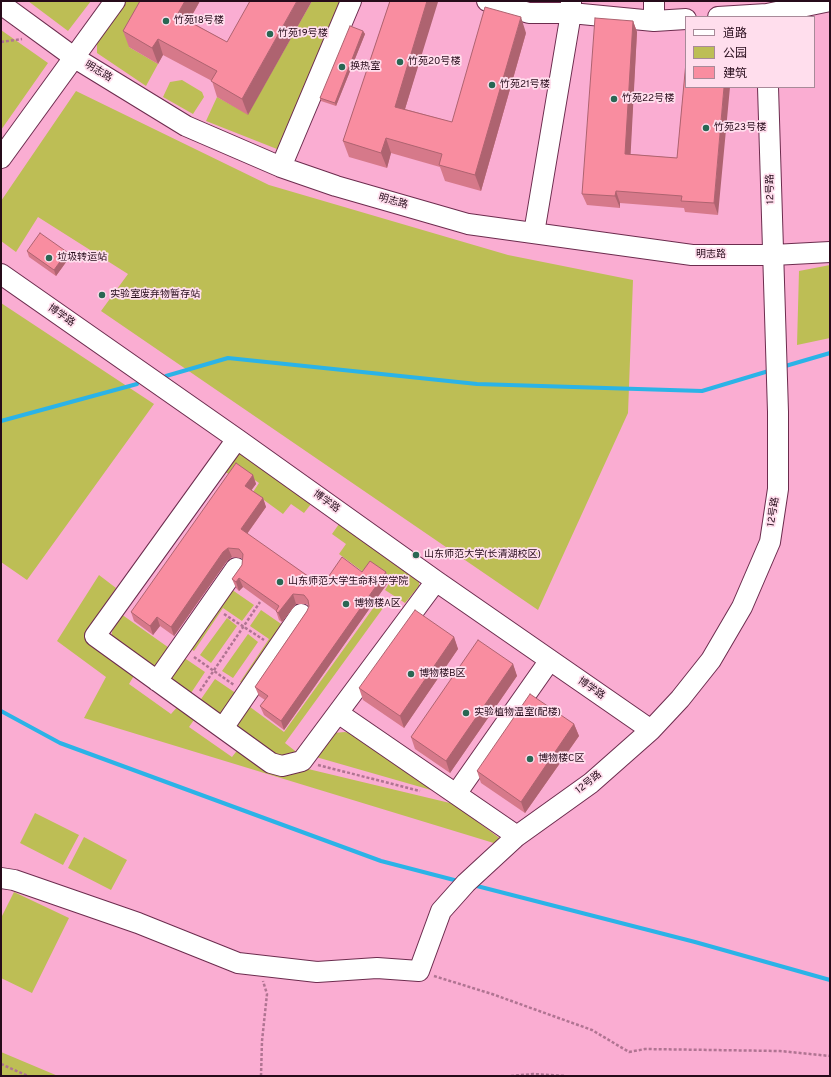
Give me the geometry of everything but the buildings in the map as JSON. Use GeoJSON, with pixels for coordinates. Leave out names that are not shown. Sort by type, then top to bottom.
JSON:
{"type":"FeatureCollection","features":[{"type":"Feature","properties":{"kind":"street"},"geometry":{"type":"LineString","coordinates":[[1,158],[115,1]]}},
{"type":"Feature","properties":{"kind":"street"},"geometry":{"type":"LineString","coordinates":[[281,167],[351,1]]}},
{"type":"Feature","properties":{"kind":"street"},"geometry":{"type":"LineString","coordinates":[[487,1],[529,13],[571,7],[654,21],[685,19]]}},
{"type":"Feature","properties":{"kind":"street"},"geometry":{"type":"LineString","coordinates":[[654,1],[654,21]]}},
{"type":"Feature","properties":{"kind":"street"},"geometry":{"type":"LineString","coordinates":[[726,16],[830,1]]}},
{"type":"Feature","properties":{"kind":"street","name":"明志路"},"geometry":{"type":"LineString","coordinates":[[1,4],[75,58],[186,126],[281,167],[336,186],[468,224],[692,255],[773,255],[830,252]]}},
{"type":"Feature","properties":{"kind":"street"},"geometry":{"type":"LineString","coordinates":[[534,233],[571,7]]}},
{"type":"Feature","properties":{"kind":"street","name":"12号路"},"geometry":{"type":"LineString","coordinates":[[419,972],[441,911],[466,883],[517,836],[591,783],[651,730],[680,699],[711,660],[742,607],[770,542],[778,490],[777,389],[768,88]]}},
{"type":"Feature","properties":{"kind":"street","name":"博学路"},"geometry":{"type":"LineString","coordinates":[[1,274],[237,439],[436,581],[651,730]]}},
{"type":"Feature","properties":{"kind":"street"},"geometry":{"type":"LineString","coordinates":[[237,439],[95,636],[271,763],[282,766],[302,761],[436,581]]}},
{"type":"Feature","properties":{"kind":"street"},"geometry":{"type":"LineString","coordinates":[[158,681],[191,652],[236,568]]}},
{"type":"Feature","properties":{"kind":"street"},"geometry":{"type":"LineString","coordinates":[[222,728],[239,686],[301,614]]}},
{"type":"Feature","properties":{"kind":"street"},"geometry":{"type":"LineString","coordinates":[[456,794],[550,660]]}},
{"type":"Feature","properties":{"kind":"street"},"geometry":{"type":"LineString","coordinates":[[338,713],[517,836]]}},
{"type":"Feature","properties":{"kind":"street"},"geometry":{"type":"LineString","coordinates":[[1,878],[14,880],[138,923],[238,963],[316,972],[377,968],[419,972]]}},
{"type":"Feature","properties":{"kind":"path"},"geometry":{"type":"LineString","coordinates":[[1,42],[16,41],[43,35]]}},
{"type":"Feature","properties":{"kind":"path"},"geometry":{"type":"LineString","coordinates":[[190,704],[260,602]]}},
{"type":"Feature","properties":{"kind":"path"},"geometry":{"type":"LineString","coordinates":[[220,620],[224,613],[264,641],[260,647]]}},
{"type":"Feature","properties":{"kind":"path"},"geometry":{"type":"LineString","coordinates":[[191,652],[213,671],[239,686]]}},
{"type":"Feature","properties":{"kind":"path"},"geometry":{"type":"LineString","coordinates":[[302,761],[423,791]]}},
{"type":"Feature","properties":{"kind":"path"},"geometry":{"type":"LineString","coordinates":[[258,965],[267,994],[262,1041],[261,1076]]}},
{"type":"Feature","properties":{"kind":"path"},"geometry":{"type":"LineString","coordinates":[[419,972],[492,994],[592,1030],[629,1052],[645,1049],[780,1051],[830,1056]]}},
{"type":"Feature","properties":{"kind":"path"},"geometry":{"type":"LineString","coordinates":[[1,1064],[28,1076]]}},
{"type":"Feature","properties":{"kind":"path"},"geometry":{"type":"LineString","coordinates":[[510,1076],[533,1074],[566,1076]]}},
{"type":"Feature","properties":{"kind":"green space"},"geometry":{"type":"Polygon","coordinates":[[[28,1],[91,1],[68,31],[28,1]]]}},
{"type":"Feature","properties":{"kind":"green space"},"geometry":{"type":"Polygon","coordinates":[[[125,1],[155,1],[129,47],[158,64],[146,86],[97,53],[97,42],[125,1]]]}},
{"type":"Feature","properties":{"kind":"green space"},"geometry":{"type":"Polygon","coordinates":[[[312,1],[345,1],[282,151],[206,121],[217,97],[248,114],[312,1]]]}},
{"type":"Feature","properties":{"kind":"green space"},"geometry":{"type":"Polygon","coordinates":[[[1,30],[48,63],[1,130],[1,30]]]}},
{"type":"Feature","properties":{"kind":"green space"},"geometry":{"type":"Polygon","coordinates":[[[182,80],[202,92],[204,97],[193,114],[163,97],[170,82],[182,80]]]}},
{"type":"Feature","properties":{"kind":"green space"},"geometry":{"type":"Polygon","coordinates":[[[76,91],[269,185],[508,255],[633,280],[628,413],[538,610],[101,311],[128,274],[38,217],[16,252],[1,241],[1,201],[76,91]]]}},
{"type":"Feature","properties":{"kind":"green space"},"geometry":{"type":"Polygon","coordinates":[[[830,265],[830,338],[797,345],[799,271],[830,265]]]}},
{"type":"Feature","properties":{"kind":"green space"},"geometry":{"type":"Polygon","coordinates":[[[1,303],[154,404],[27,580],[1,562],[1,303]]]}},
{"type":"Feature","properties":{"kind":"green space"},"geometry":{"type":"Polygon","coordinates":[[[235,450],[311,504],[304,513],[291,504],[283,514],[253,492],[259,483],[239,469],[233,477],[221,469],[235,450]]]}},
{"type":"Feature","properties":{"kind":"green space"},"geometry":{"type":"Polygon","coordinates":[[[339,524],[419,582],[419,586],[405,603],[385,590],[392,579],[373,566],[366,574],[339,554],[346,544],[332,534],[339,524]]]}},
{"type":"Feature","properties":{"kind":"green space"},"geometry":{"type":"Polygon","coordinates":[[[99,575],[116,588],[85,636],[135,674],[129,684],[171,714],[179,705],[196,717],[189,727],[232,757],[239,748],[304,768],[454,804],[502,840],[497,844],[84,718],[106,677],[57,641],[99,575]]]}},
{"type":"Feature","properties":{"kind":"green space"},"geometry":{"type":"Polygon","coordinates":[[[228,587],[254,605],[242,621],[223,608],[194,651],[187,646],[228,587]]]}},
{"type":"Feature","properties":{"kind":"green space"},"geometry":{"type":"Polygon","coordinates":[[[379,600],[386,604],[285,743],[299,754],[280,758],[233,724],[246,704],[284,732],[379,600]]]}},
{"type":"Feature","properties":{"kind":"green space"},"geometry":{"type":"Polygon","coordinates":[[[261,610],[287,628],[247,686],[240,682],[269,639],[250,626],[261,610]]]}},
{"type":"Feature","properties":{"kind":"green space"},"geometry":{"type":"Polygon","coordinates":[[[121,614],[172,650],[157,672],[111,639],[113,626],[121,614]]]}},
{"type":"Feature","properties":{"kind":"green space"},"geometry":{"type":"Polygon","coordinates":[[[227,618],[237,626],[211,663],[200,655],[227,618]]]}},
{"type":"Feature","properties":{"kind":"green space"},"geometry":{"type":"Polygon","coordinates":[[[248,634],[258,642],[233,678],[222,671],[248,634]]]}},
{"type":"Feature","properties":{"kind":"green space"},"geometry":{"type":"Polygon","coordinates":[[[180,655],[205,672],[189,696],[164,679],[180,655]]]}},
{"type":"Feature","properties":{"kind":"green space"},"geometry":{"type":"Polygon","coordinates":[[[215,679],[240,696],[224,720],[199,702],[215,679]]]}},
{"type":"Feature","properties":{"kind":"green space"},"geometry":{"type":"Polygon","coordinates":[[[345,732],[352,734],[438,792],[316,757],[333,733],[345,732]]]}},
{"type":"Feature","properties":{"kind":"green space"},"geometry":{"type":"Polygon","coordinates":[[[35,813],[79,835],[63,865],[20,843],[35,813]]]}},
{"type":"Feature","properties":{"kind":"green space"},"geometry":{"type":"Polygon","coordinates":[[[84,837],[127,860],[111,890],[68,868],[84,837]]]}},
{"type":"Feature","properties":{"kind":"green space"},"geometry":{"type":"Polygon","coordinates":[[[14,892],[69,918],[32,993],[1,978],[1,918],[14,892]]]}},
{"type":"Feature","properties":{"kind":"green space"},"geometry":{"type":"Polygon","coordinates":[[[1,1052],[58,1076],[1,1076],[1,1052]]]}},
{"type":"Feature","properties":{"kind":"waterway"},"geometry":{"type":"LineString","coordinates":[[782,367],[830,353]]}},
{"type":"Feature","properties":{"kind":"waterway"},"geometry":{"type":"LineString","coordinates":[[166,376],[228,358],[477,384],[702,391],[772,370]]}},
{"type":"Feature","properties":{"kind":"waterway"},"geometry":{"type":"LineString","coordinates":[[1,421],[137,384]]}},
{"type":"Feature","properties":{"kind":"waterway"},"geometry":{"type":"LineString","coordinates":[[1,711],[60,743],[381,861],[458,881]]}},
{"type":"Feature","properties":{"kind":"waterway"},"geometry":{"type":"LineString","coordinates":[[473,885],[695,942],[830,980]]}},
{"type":"Feature","properties":{"kind":"place","name":"竹苑18号楼"},"geometry":{"type":"Point","coordinates":[166,21]}},
{"type":"Feature","properties":{"kind":"place","name":"竹苑19号楼"},"geometry":{"type":"Point","coordinates":[270,34]}},
{"type":"Feature","properties":{"kind":"place","name":"竹苑20号楼"},"geometry":{"type":"Point","coordinates":[400,62]}},
{"type":"Feature","properties":{"kind":"place","name":"换热室"},"geometry":{"type":"Point","coordinates":[342,67]}},
{"type":"Feature","properties":{"kind":"place","name":"竹苑21号楼"},"geometry":{"type":"Point","coordinates":[492,85]}},
{"type":"Feature","properties":{"kind":"place","name":"竹苑22号楼"},"geometry":{"type":"Point","coordinates":[614,99]}},
{"type":"Feature","properties":{"kind":"place","name":"竹苑23号楼"},"geometry":{"type":"Point","coordinates":[706,128]}},
{"type":"Feature","properties":{"kind":"place","name":"垃圾转运站"},"geometry":{"type":"Point","coordinates":[49,258]}},
{"type":"Feature","properties":{"kind":"place","name":"实验室废弃物暂存站"},"geometry":{"type":"Point","coordinates":[102,295]}},
{"type":"Feature","properties":{"kind":"place","name":"山东师范大学(长清湖校区)"},"geometry":{"type":"Point","coordinates":[416,555]}},
{"type":"Feature","properties":{"kind":"place","name":"山东师范大学生命科学学院"},"geometry":{"type":"Point","coordinates":[280,582]}},
{"type":"Feature","properties":{"kind":"place","name":"博物楼A区"},"geometry":{"type":"Point","coordinates":[346,604]}},
{"type":"Feature","properties":{"kind":"place","name":"博物楼B区"},"geometry":{"type":"Point","coordinates":[411,674]}},
{"type":"Feature","properties":{"kind":"place","name":"实验植物温室(配楼)"},"geometry":{"type":"Point","coordinates":[466,713]}},
{"type":"Feature","properties":{"kind":"place","name":"博物楼C区"},"geometry":{"type":"Point","coordinates":[530,759]}}]}
